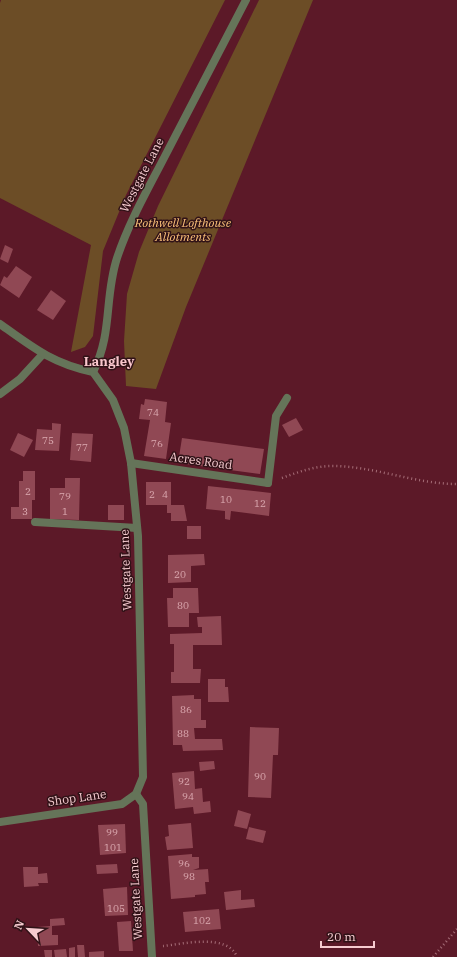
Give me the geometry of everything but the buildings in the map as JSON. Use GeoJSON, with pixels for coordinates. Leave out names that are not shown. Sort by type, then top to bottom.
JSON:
{"type":"FeatureCollection","features":[{"type":"Feature","properties":{"kind":"street","name":"Westgate Lane"},"geometry":{"type":"LineString","coordinates":[[152,957],[143,804],[136,794],[143,777],[137,528],[131,463],[124,428],[113,400],[93,372],[101,355],[107,330],[108,299],[117,257],[133,218],[246,0]]}},
{"type":"Feature","properties":{"kind":"street"},"geometry":{"type":"LineString","coordinates":[[0,324],[43,354],[72,368],[93,372]]}},
{"type":"Feature","properties":{"kind":"street"},"geometry":{"type":"LineString","coordinates":[[0,394],[20,379],[43,354]]}},
{"type":"Feature","properties":{"kind":"street"},"geometry":{"type":"LineString","coordinates":[[268,483],[276,416],[287,398]]}},
{"type":"Feature","properties":{"kind":"street","name":"Acres Road"},"geometry":{"type":"LineString","coordinates":[[131,463],[268,483]]}},
{"type":"Feature","properties":{"kind":"street"},"geometry":{"type":"LineString","coordinates":[[35,522],[137,528]]}},
{"type":"Feature","properties":{"kind":"street","name":"Shop Lane"},"geometry":{"type":"LineString","coordinates":[[0,822],[122,804],[136,794]]}},
{"type":"Feature","properties":{"kind":"path"},"geometry":{"type":"LineString","coordinates":[[268,483],[296,472],[332,466],[361,469],[437,484],[457,484]]}},
{"type":"Feature","properties":{"kind":"path"},"geometry":{"type":"LineString","coordinates":[[433,957],[457,929]]}},
{"type":"Feature","properties":{"kind":"path"},"geometry":{"type":"LineString","coordinates":[[151,948],[208,942],[226,945],[235,952],[237,957]]}},
{"type":"Feature","properties":{"kind":"green space"},"geometry":{"type":"Polygon","coordinates":[[[1,0],[225,0],[126,195],[103,251],[93,336],[85,347],[71,352],[91,245],[0,198],[1,0]]]}},
{"type":"Feature","properties":{"kind":"green space","name":"Rothwell Lofthouse Allotments"},"geometry":{"type":"Polygon","coordinates":[[[259,0],[313,0],[186,307],[156,389],[126,386],[124,341],[127,294],[139,252],[158,206],[259,0]]]}},
{"type":"Feature","properties":{"kind":"district","name":"Langley"},"geometry":{"type":"Point","coordinates":[109,361]}}]}
